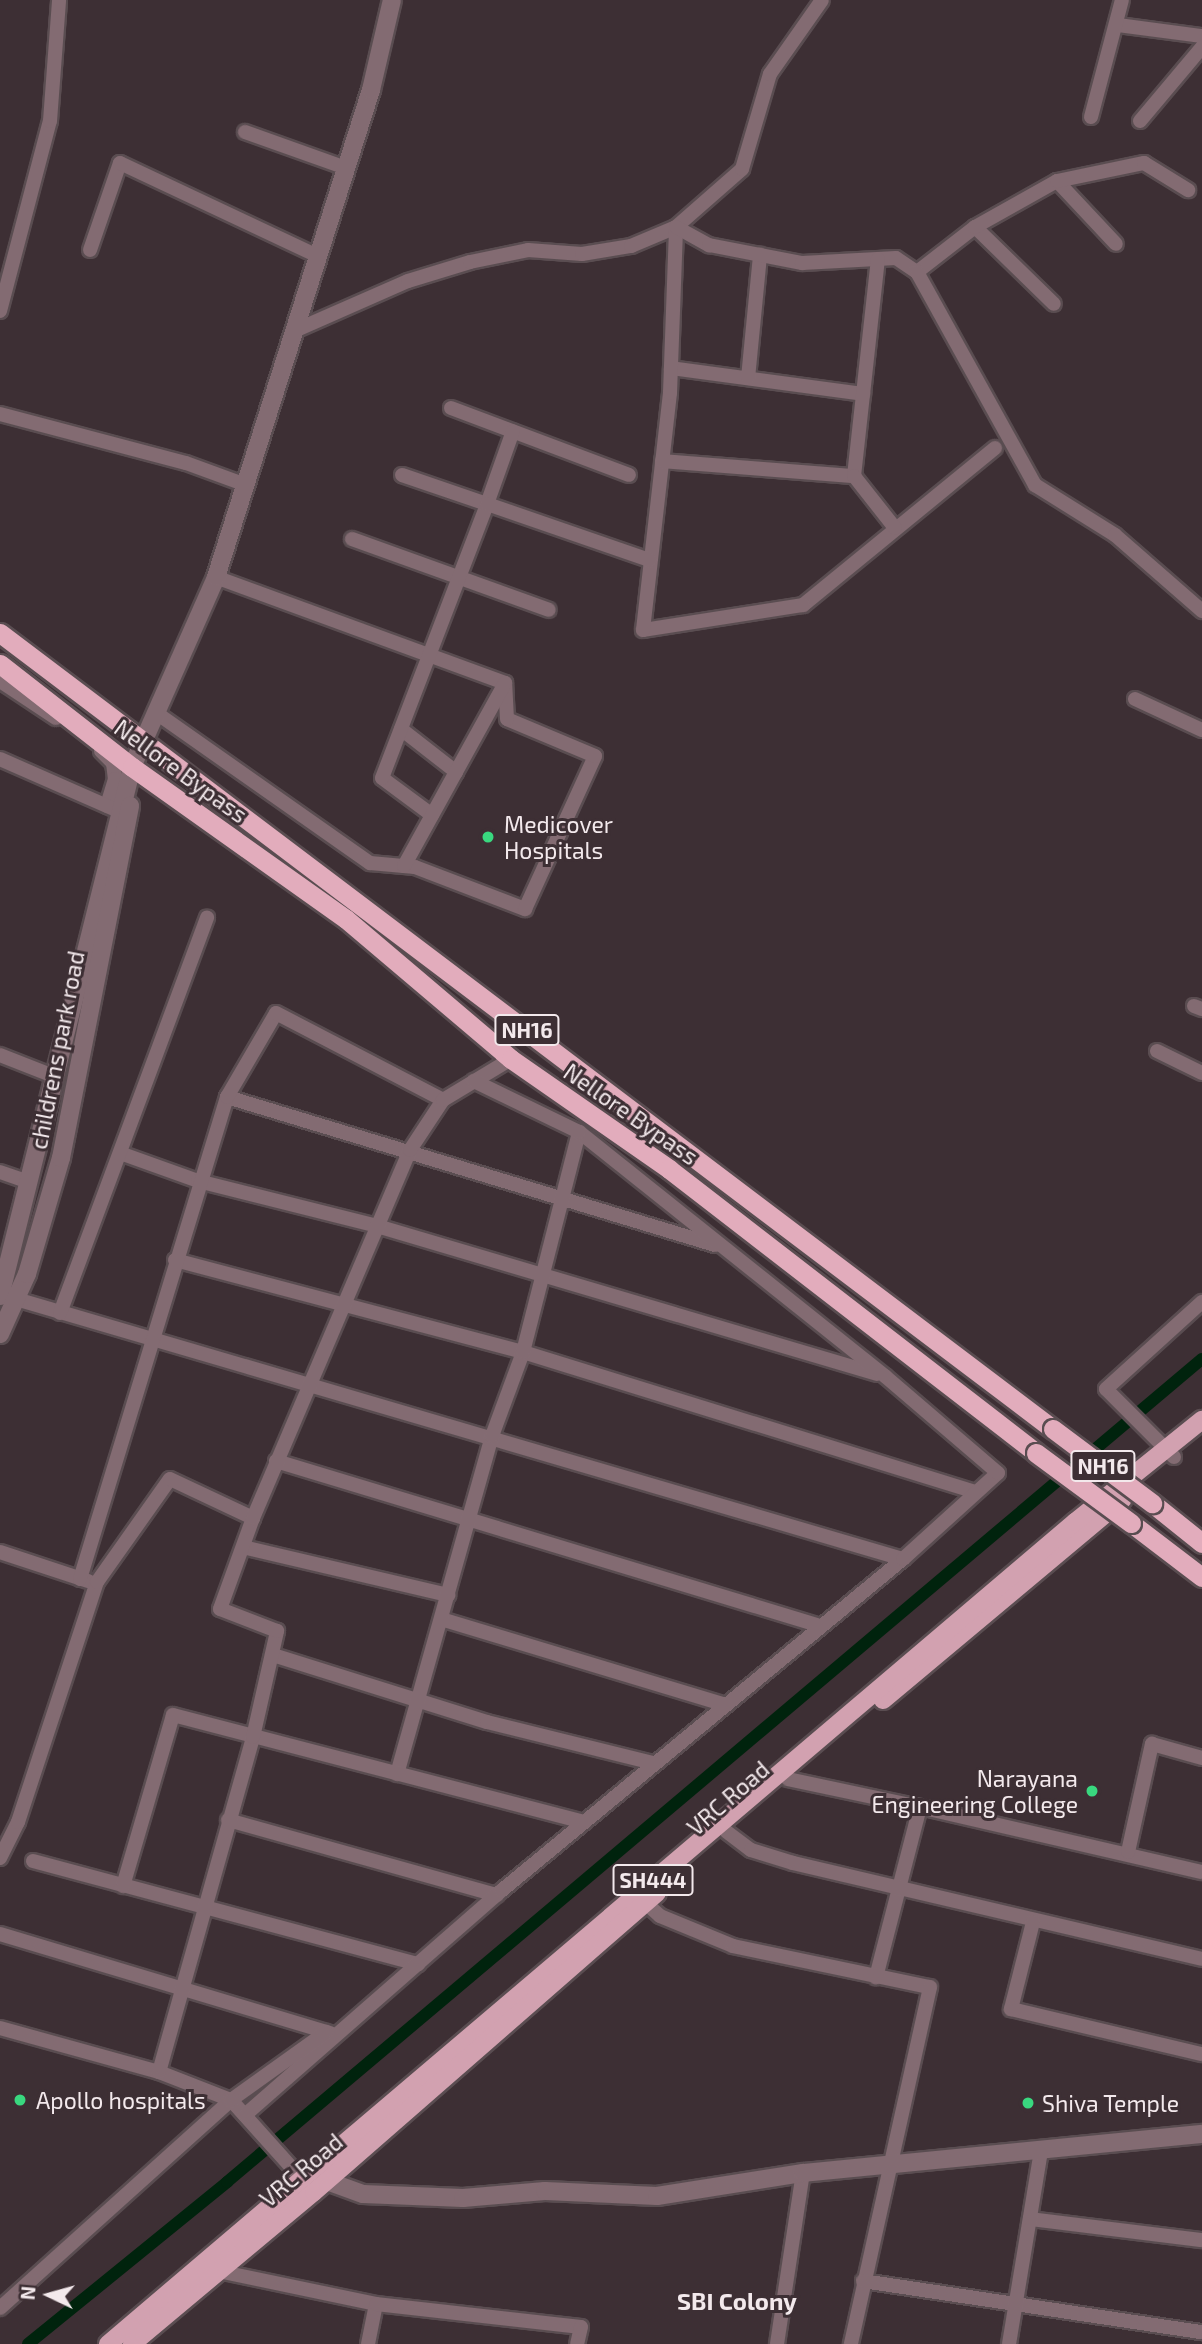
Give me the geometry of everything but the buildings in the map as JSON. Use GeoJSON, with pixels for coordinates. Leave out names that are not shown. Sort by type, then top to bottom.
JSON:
{"type":"FeatureCollection","features":[{"type":"Feature","properties":{"kind":"highway","name":"Nellore Bypass"},"geometry":{"type":"LineString","coordinates":[[0,633],[1153,1503],[1202,1543]]}},
{"type":"Feature","properties":{"kind":"highway","name":"Nellore Bypass"},"geometry":{"type":"LineString","coordinates":[[0,664],[132,767],[346,919],[512,1059],[669,1169],[1036,1453],[1202,1577]]}},
{"type":"Feature","properties":{"kind":"main road","name":"SH444"},"geometry":{"type":"LineString","coordinates":[[640,1899],[1075,1522],[1171,1454],[1202,1420]]}},
{"type":"Feature","properties":{"kind":"main road","name":"VRC Road"},"geometry":{"type":"LineString","coordinates":[[132,2344],[640,1899],[727,1832],[1171,1454],[1202,1432]]}},
{"type":"Feature","properties":{"kind":"main road","name":"SH444"},"geometry":{"type":"LineString","coordinates":[[108,2344],[315,2185]]}},
{"type":"Feature","properties":{"kind":"street"},"geometry":{"type":"LineString","coordinates":[[0,311],[50,121],[59,0]]}},
{"type":"Feature","properties":{"kind":"street","name":"childrens park road"},"geometry":{"type":"LineString","coordinates":[[0,1334],[4,1296],[29,1182],[132,767],[216,577],[346,168],[392,0]]}},
{"type":"Feature","properties":{"kind":"street"},"geometry":{"type":"LineString","coordinates":[[294,331],[408,281],[470,262],[528,250],[582,254],[631,246],[676,228],[742,169],[770,74],[822,0]]}},
{"type":"Feature","properties":{"kind":"street"},"geometry":{"type":"LineString","coordinates":[[1091,117],[1118,25],[1122,0]]}},
{"type":"Feature","properties":{"kind":"street"},"geometry":{"type":"LineString","coordinates":[[1118,25],[1202,36]]}},
{"type":"Feature","properties":{"kind":"street"},"geometry":{"type":"LineString","coordinates":[[1140,121],[1202,47]]}},
{"type":"Feature","properties":{"kind":"street"},"geometry":{"type":"LineString","coordinates":[[245,132],[346,168]]}},
{"type":"Feature","properties":{"kind":"street"},"geometry":{"type":"LineString","coordinates":[[90,250],[120,163],[318,256]]}},
{"type":"Feature","properties":{"kind":"street"},"geometry":{"type":"LineString","coordinates":[[917,272],[975,227],[1057,181],[1144,163],[1188,190]]}},
{"type":"Feature","properties":{"kind":"street"},"geometry":{"type":"LineString","coordinates":[[1057,181],[1116,244]]}},
{"type":"Feature","properties":{"kind":"street"},"geometry":{"type":"LineString","coordinates":[[975,227],[1054,304]]}},
{"type":"Feature","properties":{"kind":"street"},"geometry":{"type":"LineString","coordinates":[[676,228],[709,245],[802,263],[896,258],[917,272],[1035,485],[1115,535],[1202,611]]}},
{"type":"Feature","properties":{"kind":"street"},"geometry":{"type":"LineString","coordinates":[[676,228],[671,368],[643,630],[803,605],[995,448]]}},
{"type":"Feature","properties":{"kind":"street"},"geometry":{"type":"LineString","coordinates":[[748,378],[760,255]]}},
{"type":"Feature","properties":{"kind":"street"},"geometry":{"type":"LineString","coordinates":[[878,259],[854,476],[895,528]]}},
{"type":"Feature","properties":{"kind":"street"},"geometry":{"type":"LineString","coordinates":[[671,368],[863,394]]}},
{"type":"Feature","properties":{"kind":"street"},"geometry":{"type":"LineString","coordinates":[[451,408],[629,475]]}},
{"type":"Feature","properties":{"kind":"street"},"geometry":{"type":"LineString","coordinates":[[0,414],[186,463],[246,485]]}},
{"type":"Feature","properties":{"kind":"street"},"geometry":{"type":"LineString","coordinates":[[432,815],[382,778],[461,575],[513,431]]}},
{"type":"Feature","properties":{"kind":"street"},"geometry":{"type":"LineString","coordinates":[[662,461],[854,476]]}},
{"type":"Feature","properties":{"kind":"street"},"geometry":{"type":"LineString","coordinates":[[402,475],[650,560]]}},
{"type":"Feature","properties":{"kind":"street"},"geometry":{"type":"LineString","coordinates":[[352,539],[461,575],[549,610]]}},
{"type":"Feature","properties":{"kind":"street"},"geometry":{"type":"LineString","coordinates":[[216,577],[429,658],[505,683]]}},
{"type":"Feature","properties":{"kind":"street"},"geometry":{"type":"LineString","coordinates":[[0,681],[91,741],[113,763],[119,812]]}},
{"type":"Feature","properties":{"kind":"street"},"geometry":{"type":"LineString","coordinates":[[404,866],[505,683]]}},
{"type":"Feature","properties":{"kind":"street"},"geometry":{"type":"LineString","coordinates":[[155,712],[370,863],[404,866],[525,909],[596,756],[507,719],[505,683]]}},
{"type":"Feature","properties":{"kind":"street"},"geometry":{"type":"LineString","coordinates":[[1135,699],[1202,730]]}},
{"type":"Feature","properties":{"kind":"street"},"geometry":{"type":"LineString","coordinates":[[401,729],[456,772]]}},
{"type":"Feature","properties":{"kind":"street"},"geometry":{"type":"LineString","coordinates":[[0,759],[119,812]]}},
{"type":"Feature","properties":{"kind":"street","name":"childrens park road"},"geometry":{"type":"LineString","coordinates":[[4,1296],[61,1158],[119,812]]}},
{"type":"Feature","properties":{"kind":"street"},"geometry":{"type":"LineString","coordinates":[[60,1313],[206,918]]}},
{"type":"Feature","properties":{"kind":"street"},"geometry":{"type":"LineString","coordinates":[[80,1579],[198,1181],[227,1097],[276,1013],[443,1100]]}},
{"type":"Feature","properties":{"kind":"street"},"geometry":{"type":"LineString","coordinates":[[1157,1051],[1202,1073]]}},
{"type":"Feature","properties":{"kind":"street"},"geometry":{"type":"LineString","coordinates":[[0,1055],[56,1077]]}},
{"type":"Feature","properties":{"kind":"street"},"geometry":{"type":"LineString","coordinates":[[159,2072],[202,1908],[253,1737],[277,1631],[220,1609],[276,1461],[411,1150],[443,1100],[512,1059]]}},
{"type":"Feature","properties":{"kind":"street"},"geometry":{"type":"LineString","coordinates":[[0,2308],[231,2100],[332,2033],[418,1964],[817,1625],[903,1559],[998,1473],[884,1376],[579,1132],[474,1082]]}},
{"type":"Feature","properties":{"kind":"street"},"geometry":{"type":"LineString","coordinates":[[227,1097],[566,1196],[725,1248]]}},
{"type":"Feature","properties":{"kind":"street"},"geometry":{"type":"LineString","coordinates":[[397,1774],[417,1697],[471,1520],[492,1436],[523,1352],[566,1196],[579,1132]]}},
{"type":"Feature","properties":{"kind":"street"},"geometry":{"type":"LineString","coordinates":[[120,1153],[198,1181],[377,1226],[884,1376]]}},
{"type":"Feature","properties":{"kind":"street"},"geometry":{"type":"LineString","coordinates":[[0,1172],[29,1182]]}},
{"type":"Feature","properties":{"kind":"street"},"geometry":{"type":"LineString","coordinates":[[175,1259],[523,1352],[976,1492]]}},
{"type":"Feature","properties":{"kind":"street"},"geometry":{"type":"LineString","coordinates":[[4,1296],[151,1341],[492,1436],[903,1559]]}},
{"type":"Feature","properties":{"kind":"street"},"geometry":{"type":"LineString","coordinates":[[1171,1454],[1105,1390],[1202,1302]]}},
{"type":"Feature","properties":{"kind":"street"},"geometry":{"type":"LineString","coordinates":[[276,1461],[817,1625]]}},
{"type":"Feature","properties":{"kind":"street"},"geometry":{"type":"LineString","coordinates":[[0,1858],[18,1822],[97,1582],[170,1479],[253,1518]]}},
{"type":"Feature","properties":{"kind":"street"},"geometry":{"type":"LineString","coordinates":[[243,1547],[448,1595]]}},
{"type":"Feature","properties":{"kind":"street"},"geometry":{"type":"LineString","coordinates":[[0,1552],[80,1579],[97,1582]]}},
{"type":"Feature","properties":{"kind":"street"},"geometry":{"type":"LineString","coordinates":[[441,1619],[723,1704]]}},
{"type":"Feature","properties":{"kind":"street"},"geometry":{"type":"LineString","coordinates":[[273,1655],[417,1697],[487,1722],[653,1763]]}},
{"type":"Feature","properties":{"kind":"street"},"geometry":{"type":"LineString","coordinates":[[123,1886],[173,1715],[584,1822]]}},
{"type":"Feature","properties":{"kind":"street"},"geometry":{"type":"LineString","coordinates":[[1128,1852],[1152,1744],[1202,1758]]}},
{"type":"Feature","properties":{"kind":"street"},"geometry":{"type":"LineString","coordinates":[[788,1779],[1128,1852],[1202,1872]]}},
{"type":"Feature","properties":{"kind":"street"},"geometry":{"type":"LineString","coordinates":[[876,1977],[920,1807]]}},
{"type":"Feature","properties":{"kind":"street"},"geometry":{"type":"LineString","coordinates":[[228,1820],[497,1895]]}},
{"type":"Feature","properties":{"kind":"street"},"geometry":{"type":"LineString","coordinates":[[727,1832],[751,1850],[1033,1922],[1202,1959]]}},
{"type":"Feature","properties":{"kind":"street"},"geometry":{"type":"LineString","coordinates":[[33,1861],[418,1964]]}},
{"type":"Feature","properties":{"kind":"street"},"geometry":{"type":"LineString","coordinates":[[640,1899],[660,1916],[733,1946],[930,1987],[850,2344]]}},
{"type":"Feature","properties":{"kind":"street"},"geometry":{"type":"LineString","coordinates":[[1033,1922],[1011,2010],[1202,2054]]}},
{"type":"Feature","properties":{"kind":"street"},"geometry":{"type":"LineString","coordinates":[[0,1934],[332,2033]]}},
{"type":"Feature","properties":{"kind":"street"},"geometry":{"type":"LineString","coordinates":[[0,2028],[159,2072],[231,2100],[288,2163],[315,2185],[363,2194],[463,2198],[545,2191],[657,2196],[803,2173],[1202,2134]]}},
{"type":"Feature","properties":{"kind":"street"},"geometry":{"type":"LineString","coordinates":[[250,2120],[332,2033]]}},
{"type":"Feature","properties":{"kind":"street"},"geometry":{"type":"LineString","coordinates":[[1009,2344],[1041,2150]]}},
{"type":"Feature","properties":{"kind":"street"},"geometry":{"type":"LineString","coordinates":[[777,2344],[803,2173]]}},
{"type":"Feature","properties":{"kind":"street"},"geometry":{"type":"LineString","coordinates":[[1030,2219],[1202,2240]]}},
{"type":"Feature","properties":{"kind":"street"},"geometry":{"type":"LineString","coordinates":[[218,2271],[376,2304],[581,2327],[577,2344]]}},
{"type":"Feature","properties":{"kind":"street"},"geometry":{"type":"LineString","coordinates":[[863,2281],[1015,2307],[1202,2332]]}},
{"type":"Feature","properties":{"kind":"street"},"geometry":{"type":"LineString","coordinates":[[368,2344],[376,2304]]}},
{"type":"Feature","properties":{"kind":"street"},"geometry":{"type":"LineString","coordinates":[[1168,2344],[1172,2328]]}},
{"type":"Feature","properties":{"kind":"waterway"},"geometry":{"type":"LineString","coordinates":[[28,2344],[227,2182],[1202,1359]]}},
{"type":"Feature","properties":{"kind":"place","name":"Medicover Hospitals"},"geometry":{"type":"Point","coordinates":[488,837]}},
{"type":"Feature","properties":{"kind":"place","name":"Narayana Engineering College"},"geometry":{"type":"Point","coordinates":[1092,1791]}},
{"type":"Feature","properties":{"kind":"place","name":"Apollo hospitals"},"geometry":{"type":"Point","coordinates":[20,2100]}},
{"type":"Feature","properties":{"kind":"place","name":"Shiva Temple"},"geometry":{"type":"Point","coordinates":[1028,2103]}},
{"type":"Feature","properties":{"kind":"district","name":"SBI Colony"},"geometry":{"type":"Point","coordinates":[737,2301]}}]}
